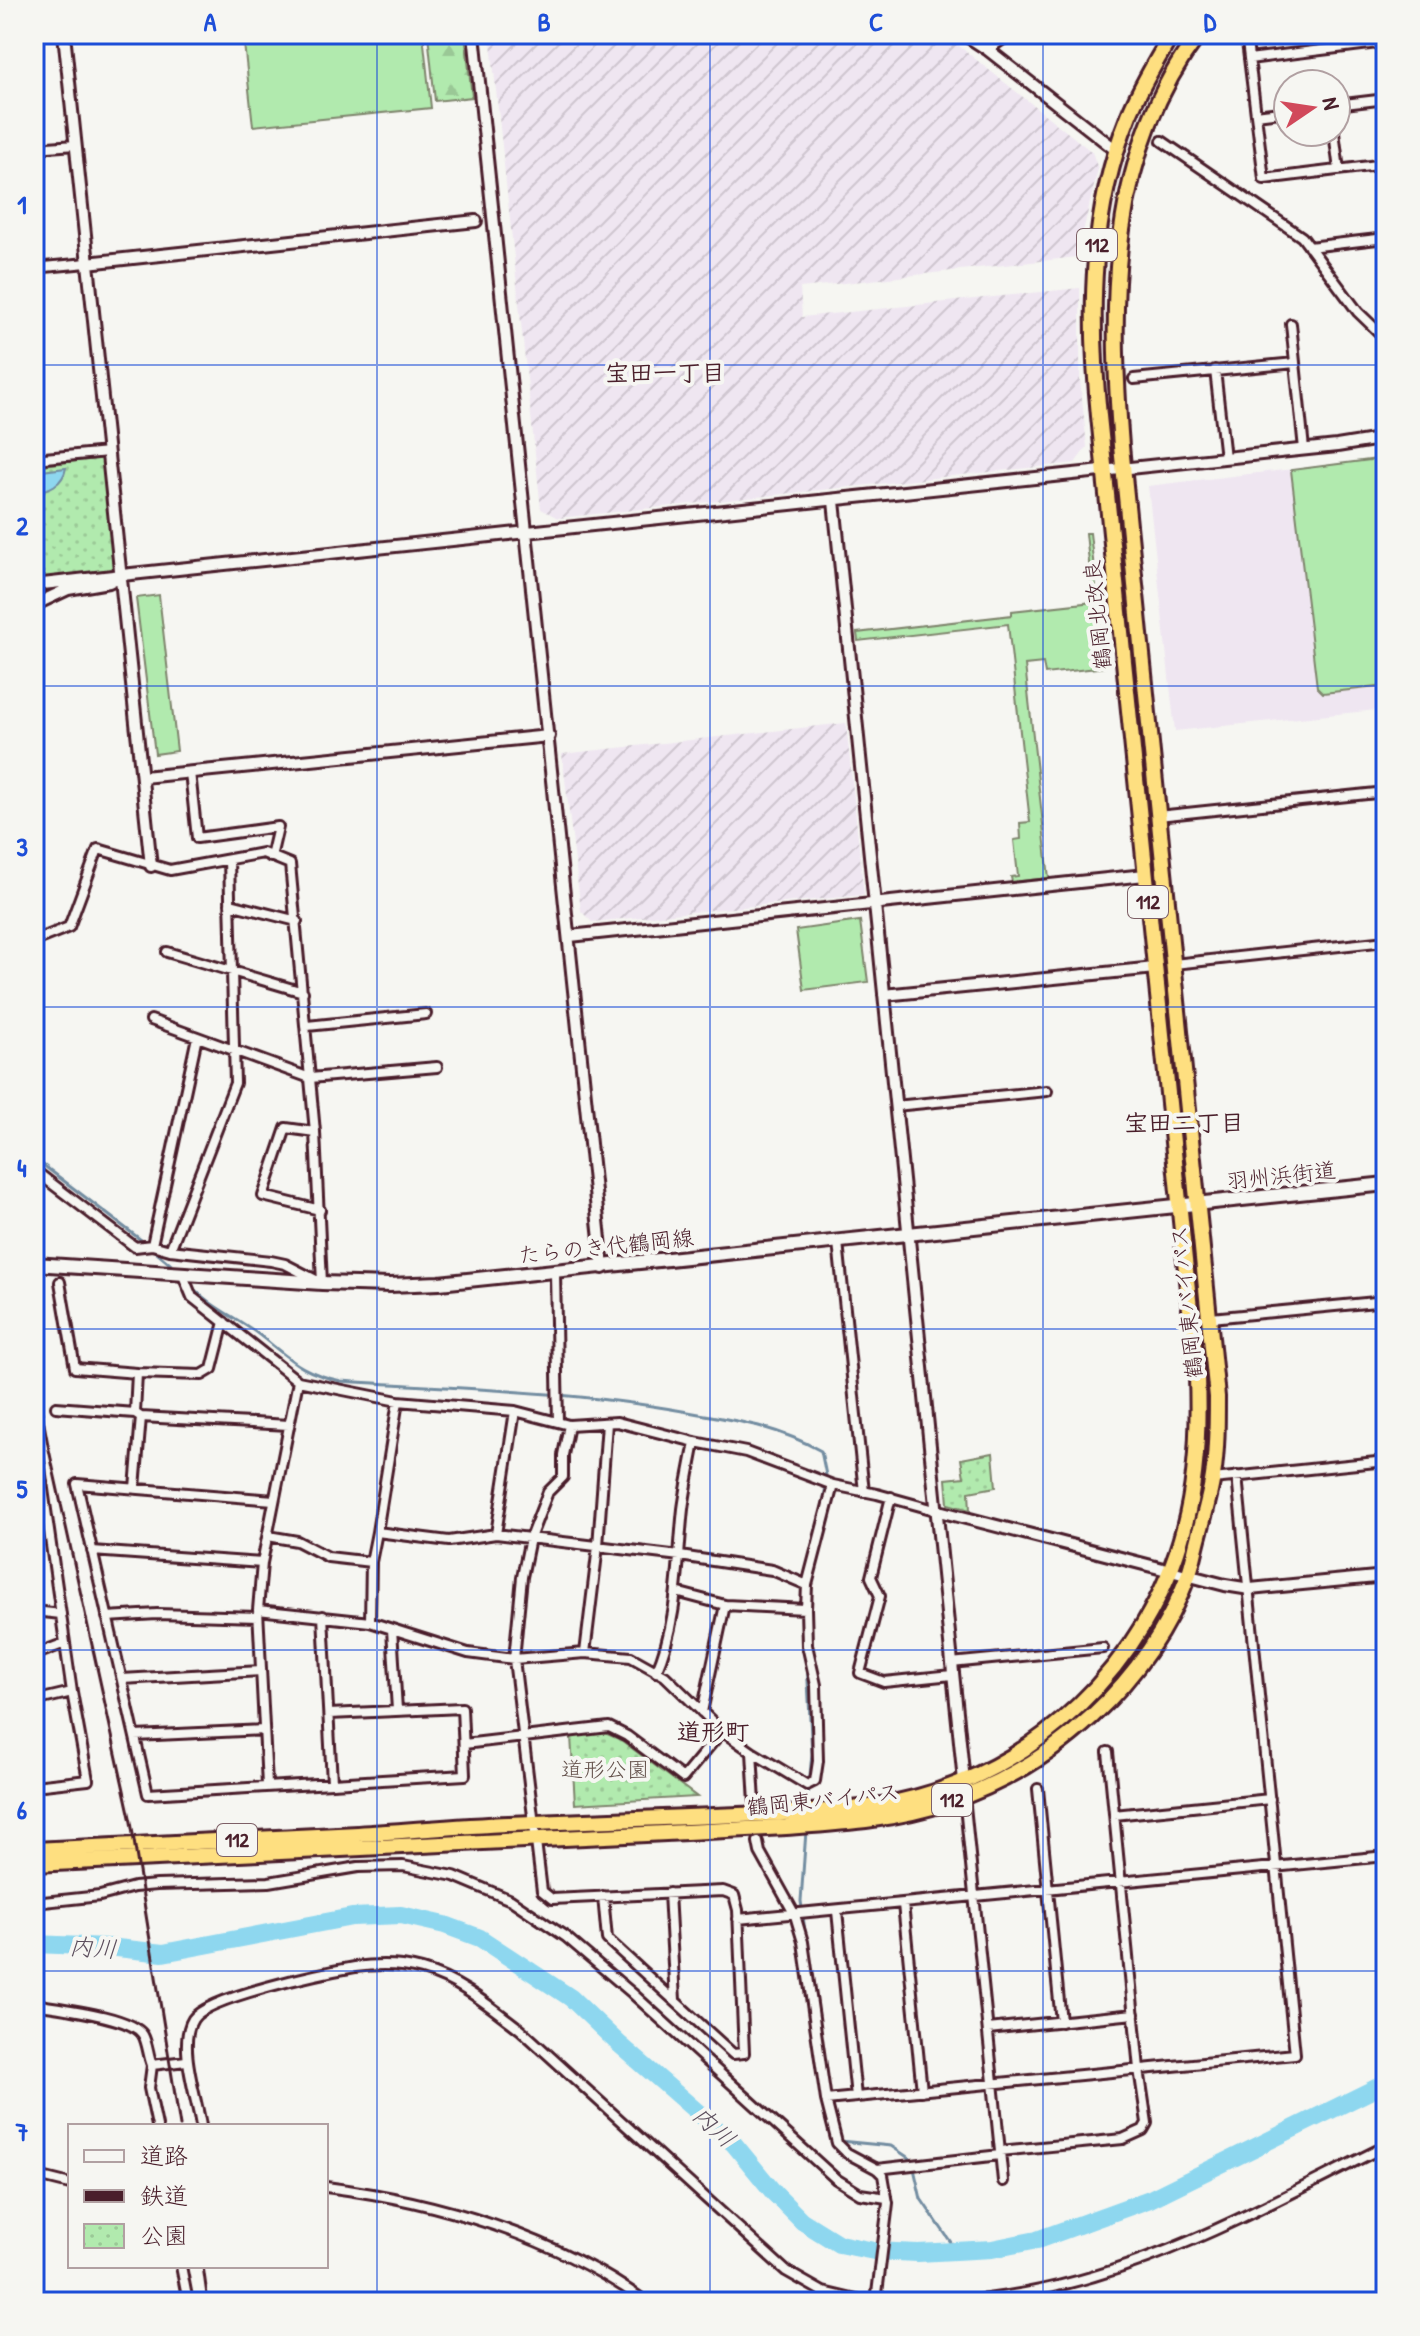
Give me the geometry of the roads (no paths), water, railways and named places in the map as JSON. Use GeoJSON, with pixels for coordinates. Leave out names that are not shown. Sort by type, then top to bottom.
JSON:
{"type":"FeatureCollection","features":[{"type":"Feature","properties":{"kind":"highway","name":"鶴岡北改良"},"geometry":{"type":"LineString","coordinates":[[1172,34],[1130,112],[1116,150],[1102,199],[1093,309],[1094,361],[1181,1206]]}},
{"type":"Feature","properties":{"kind":"highway","name":"鶴岡北改良"},"geometry":{"type":"LineString","coordinates":[[1198,1203],[1114,361],[1117,254],[1135,159],[1168,83],[1199,34]]}},
{"type":"Feature","properties":{"kind":"highway","name":"鶴岡東バイパス"},"geometry":{"type":"LineString","coordinates":[[34,1864],[848,1823],[901,1815],[1023,1766],[1089,1721],[1134,1671],[1166,1624],[1189,1575],[1213,1479],[1217,1397],[1198,1203]]}},
{"type":"Feature","properties":{"kind":"highway","name":"鶴岡東バイパス"},"geometry":{"type":"LineString","coordinates":[[34,1850],[846,1809],[964,1788],[1030,1746],[1080,1703],[1117,1664],[1149,1619],[1170,1569],[1189,1508],[1198,1434],[1195,1344],[1181,1206]]}},
{"type":"Feature","properties":{"kind":"main road","name":"羽州浜街道"},"geometry":{"type":"LineString","coordinates":[[1181,1206],[1386,1184]]}},
{"type":"Feature","properties":{"kind":"main road","name":"たらのき代鶴岡線"},"geometry":{"type":"LineString","coordinates":[[34,1264],[322,1283],[439,1283],[1181,1206]]}},
{"type":"Feature","properties":{"kind":"street"},"geometry":{"type":"LineString","coordinates":[[64,34],[151,866]]}},
{"type":"Feature","properties":{"kind":"street"},"geometry":{"type":"LineString","coordinates":[[474,34],[603,1268]]}},
{"type":"Feature","properties":{"kind":"street"},"geometry":{"type":"LineString","coordinates":[[964,34],[1116,150]]}},
{"type":"Feature","properties":{"kind":"street"},"geometry":{"type":"LineString","coordinates":[[987,49],[1009,34]]}},
{"type":"Feature","properties":{"kind":"street"},"geometry":{"type":"LineString","coordinates":[[1246,34],[1264,179],[1386,164]]}},
{"type":"Feature","properties":{"kind":"street"},"geometry":{"type":"LineString","coordinates":[[1249,59],[1386,42]]}},
{"type":"Feature","properties":{"kind":"street"},"geometry":{"type":"LineString","coordinates":[[1352,103],[1386,99]]}},
{"type":"Feature","properties":{"kind":"street"},"geometry":{"type":"LineString","coordinates":[[1256,115],[1272,113]]}},
{"type":"Feature","properties":{"kind":"street"},"geometry":{"type":"LineString","coordinates":[[1162,141],[1302,237],[1358,312],[1386,339]]}},
{"type":"Feature","properties":{"kind":"street"},"geometry":{"type":"LineString","coordinates":[[34,148],[76,145]]}},
{"type":"Feature","properties":{"kind":"street"},"geometry":{"type":"LineString","coordinates":[[1336,148],[1339,170]]}},
{"type":"Feature","properties":{"kind":"street"},"geometry":{"type":"LineString","coordinates":[[34,268],[476,221]]}},
{"type":"Feature","properties":{"kind":"street"},"geometry":{"type":"LineString","coordinates":[[1309,247],[1386,238]]}},
{"type":"Feature","properties":{"kind":"street"},"geometry":{"type":"LineString","coordinates":[[1291,324],[1304,449]]}},
{"type":"Feature","properties":{"kind":"street"},"geometry":{"type":"LineString","coordinates":[[1134,379],[1295,363]]}},
{"type":"Feature","properties":{"kind":"street"},"geometry":{"type":"LineString","coordinates":[[1215,370],[1225,458]]}},
{"type":"Feature","properties":{"kind":"street"},"geometry":{"type":"LineString","coordinates":[[34,585],[834,501],[1386,438]]}},
{"type":"Feature","properties":{"kind":"street"},"geometry":{"type":"LineString","coordinates":[[34,459],[108,452]]}},
{"type":"Feature","properties":{"kind":"street"},"geometry":{"type":"LineString","coordinates":[[834,501],[1003,2181]]}},
{"type":"Feature","properties":{"kind":"street"},"geometry":{"type":"LineString","coordinates":[[34,605],[68,589],[109,582],[122,575]]}},
{"type":"Feature","properties":{"kind":"street"},"geometry":{"type":"LineString","coordinates":[[143,777],[549,736]]}},
{"type":"Feature","properties":{"kind":"street"},"geometry":{"type":"LineString","coordinates":[[190,772],[197,838],[278,827],[271,857]]}},
{"type":"Feature","properties":{"kind":"street"},"geometry":{"type":"LineString","coordinates":[[1158,816],[1386,792]]}},
{"type":"Feature","properties":{"kind":"street"},"geometry":{"type":"LineString","coordinates":[[34,941],[69,927],[98,849],[170,870],[263,853],[290,864],[307,1026],[322,1283],[285,1264],[271,1261],[170,1250],[152,1245],[135,1247],[34,1170]]}},
{"type":"Feature","properties":{"kind":"street"},"geometry":{"type":"LineString","coordinates":[[170,1250],[235,1083],[229,860]]}},
{"type":"Feature","properties":{"kind":"street"},"geometry":{"type":"LineString","coordinates":[[570,936],[1145,875]]}},
{"type":"Feature","properties":{"kind":"street"},"geometry":{"type":"LineString","coordinates":[[230,904],[297,921]]}},
{"type":"Feature","properties":{"kind":"street"},"geometry":{"type":"LineString","coordinates":[[1174,964],[1386,941]]}},
{"type":"Feature","properties":{"kind":"street"},"geometry":{"type":"LineString","coordinates":[[167,952],[303,992]]}},
{"type":"Feature","properties":{"kind":"street"},"geometry":{"type":"LineString","coordinates":[[884,995],[1155,968]]}},
{"type":"Feature","properties":{"kind":"street"},"geometry":{"type":"LineString","coordinates":[[307,1026],[426,1014]]}},
{"type":"Feature","properties":{"kind":"street"},"geometry":{"type":"LineString","coordinates":[[151,1020],[310,1078],[437,1067]]}},
{"type":"Feature","properties":{"kind":"street"},"geometry":{"type":"LineString","coordinates":[[152,1245],[197,1037]]}},
{"type":"Feature","properties":{"kind":"street"},"geometry":{"type":"LineString","coordinates":[[895,1106],[1047,1091]]}},
{"type":"Feature","properties":{"kind":"street"},"geometry":{"type":"LineString","coordinates":[[315,1132],[286,1128],[263,1196],[320,1210]]}},
{"type":"Feature","properties":{"kind":"street"},"geometry":{"type":"LineString","coordinates":[[838,1242],[864,1492]]}},
{"type":"Feature","properties":{"kind":"street"},"geometry":{"type":"LineString","coordinates":[[182,1273],[192,1297],[298,1381],[398,1401],[515,1411],[569,1425],[617,1422],[746,1452],[833,1485],[1250,1589],[1386,1576]]}},
{"type":"Feature","properties":{"kind":"street"},"geometry":{"type":"LineString","coordinates":[[555,1273],[558,1422]]}},
{"type":"Feature","properties":{"kind":"street"},"geometry":{"type":"LineString","coordinates":[[60,1282],[75,1368],[202,1375],[212,1369],[224,1322]]}},
{"type":"Feature","properties":{"kind":"street"},"geometry":{"type":"LineString","coordinates":[[1211,1318],[1386,1301]]}},
{"type":"Feature","properties":{"kind":"street"},"geometry":{"type":"LineString","coordinates":[[135,1488],[137,1373]]}},
{"type":"Feature","properties":{"kind":"street"},"geometry":{"type":"LineString","coordinates":[[267,1785],[258,1614],[262,1563],[298,1381]]}},
{"type":"Feature","properties":{"kind":"street"},"geometry":{"type":"LineString","coordinates":[[370,1622],[371,1562],[398,1401]]}},
{"type":"Feature","properties":{"kind":"street"},"geometry":{"type":"LineString","coordinates":[[56,1407],[289,1425]]}},
{"type":"Feature","properties":{"kind":"street"},"geometry":{"type":"LineString","coordinates":[[496,1534],[515,1411]]}},
{"type":"Feature","properties":{"kind":"street"},"geometry":{"type":"LineString","coordinates":[[585,1653],[598,1546],[607,1423]]}},
{"type":"Feature","properties":{"kind":"street"},"geometry":{"type":"LineString","coordinates":[[569,1425],[563,1455],[563,1477],[548,1492],[530,1538],[522,1577],[514,1659],[542,1891],[552,1899],[603,1896],[669,1893],[730,1893],[737,1900],[744,2053],[733,2054],[607,1939],[603,1896]]}},
{"type":"Feature","properties":{"kind":"street"},"geometry":{"type":"LineString","coordinates":[[34,1426],[37,1474],[88,1780],[34,1786]]}},
{"type":"Feature","properties":{"kind":"street"},"geometry":{"type":"LineString","coordinates":[[656,1672],[668,1645],[683,1509],[695,1442]]}},
{"type":"Feature","properties":{"kind":"street"},"geometry":{"type":"LineString","coordinates":[[1213,1479],[1386,1461]]}},
{"type":"Feature","properties":{"kind":"street"},"geometry":{"type":"LineString","coordinates":[[826,2100],[1295,2054],[1237,1476]]}},
{"type":"Feature","properties":{"kind":"street"},"geometry":{"type":"LineString","coordinates":[[274,1500],[77,1484],[148,1794],[465,1775],[462,1708],[329,1714]]}},
{"type":"Feature","properties":{"kind":"street"},"geometry":{"type":"LineString","coordinates":[[107,1617],[157,1614],[323,1616],[370,1622],[468,1653],[514,1659],[585,1653],[631,1657],[665,1676],[722,1731],[807,1785],[815,1781],[818,1761],[816,1685],[807,1645],[807,1585],[833,1485]]}},
{"type":"Feature","properties":{"kind":"street"},"geometry":{"type":"LineString","coordinates":[[891,1497],[871,1577],[880,1596],[860,1673],[884,1682],[952,1675]]}},
{"type":"Feature","properties":{"kind":"street"},"geometry":{"type":"LineString","coordinates":[[377,1532],[449,1541],[496,1534],[680,1556],[772,1570],[807,1585]]}},
{"type":"Feature","properties":{"kind":"street"},"geometry":{"type":"LineString","coordinates":[[268,1536],[297,1541],[328,1557],[371,1562]]}},
{"type":"Feature","properties":{"kind":"street"},"geometry":{"type":"LineString","coordinates":[[92,1551],[262,1563]]}},
{"type":"Feature","properties":{"kind":"street"},"geometry":{"type":"LineString","coordinates":[[676,1592],[725,1605],[806,1609]]}},
{"type":"Feature","properties":{"kind":"street"},"geometry":{"type":"LineString","coordinates":[[702,1712],[725,1605]]}},
{"type":"Feature","properties":{"kind":"street"},"geometry":{"type":"LineString","coordinates":[[34,1611],[61,1614]]}},
{"type":"Feature","properties":{"kind":"street"},"geometry":{"type":"LineString","coordinates":[[323,1616],[332,1782]]}},
{"type":"Feature","properties":{"kind":"street"},"geometry":{"type":"LineString","coordinates":[[392,1629],[397,1710]]}},
{"type":"Feature","properties":{"kind":"street"},"geometry":{"type":"LineString","coordinates":[[34,1655],[65,1643]]}},
{"type":"Feature","properties":{"kind":"street"},"geometry":{"type":"LineString","coordinates":[[951,1663],[1103,1648]]}},
{"type":"Feature","properties":{"kind":"street"},"geometry":{"type":"LineString","coordinates":[[122,1679],[261,1671]]}},
{"type":"Feature","properties":{"kind":"street"},"geometry":{"type":"LineString","coordinates":[[34,1701],[72,1692]]}},
{"type":"Feature","properties":{"kind":"street"},"geometry":{"type":"LineString","coordinates":[[464,1744],[609,1727],[627,1736],[683,1778],[722,1731]]}},
{"type":"Feature","properties":{"kind":"street"},"geometry":{"type":"LineString","coordinates":[[135,1736],[264,1730]]}},
{"type":"Feature","properties":{"kind":"street"},"geometry":{"type":"LineString","coordinates":[[752,1752],[755,1803]]}},
{"type":"Feature","properties":{"kind":"street"},"geometry":{"type":"LineString","coordinates":[[877,2169],[1123,2139],[1143,2130],[1147,2123],[1108,1752]]}},
{"type":"Feature","properties":{"kind":"street"},"geometry":{"type":"LineString","coordinates":[[1038,1789],[1061,2022]]}},
{"type":"Feature","properties":{"kind":"street"},"geometry":{"type":"LineString","coordinates":[[1114,1815],[1270,1799]]}},
{"type":"Feature","properties":{"kind":"street"},"geometry":{"type":"LineString","coordinates":[[758,1842],[760,1852],[795,1915],[803,1942],[826,2100],[837,2143],[847,2153],[883,2175],[888,2200],[876,2302]]}},
{"type":"Feature","properties":{"kind":"street"},"geometry":{"type":"LineString","coordinates":[[738,1919],[1386,1856]]}},
{"type":"Feature","properties":{"kind":"street"},"geometry":{"type":"LineString","coordinates":[[34,1903],[100,1896],[134,1887],[269,1882],[369,1866],[403,1866],[454,1876],[511,1900],[566,1937],[836,2179],[850,2190],[888,2200]]}},
{"type":"Feature","properties":{"kind":"street"},"geometry":{"type":"LineString","coordinates":[[669,1893],[675,2001]]}},
{"type":"Feature","properties":{"kind":"street"},"geometry":{"type":"LineString","coordinates":[[903,1904],[922,2091]]}},
{"type":"Feature","properties":{"kind":"street"},"geometry":{"type":"LineString","coordinates":[[837,1911],[856,2097]]}},
{"type":"Feature","properties":{"kind":"street"},"geometry":{"type":"LineString","coordinates":[[201,2124],[186,2061],[190,2026],[199,2013],[255,1989],[356,1967],[399,1965],[423,1970],[446,1978],[521,2030],[786,2271],[823,2292],[865,2302]]}},
{"type":"Feature","properties":{"kind":"street"},"geometry":{"type":"LineString","coordinates":[[34,2004],[124,2022],[142,2032],[152,2065],[149,2088],[157,2124]]}},
{"type":"Feature","properties":{"kind":"street"},"geometry":{"type":"LineString","coordinates":[[988,2029],[1134,2014]]}},
{"type":"Feature","properties":{"kind":"street"},"geometry":{"type":"LineString","coordinates":[[152,2065],[186,2061]]}},
{"type":"Feature","properties":{"kind":"street"},"geometry":{"type":"LineString","coordinates":[[954,2302],[1002,2299],[1050,2290],[1127,2267],[1200,2237],[1386,2146]]}},
{"type":"Feature","properties":{"kind":"street"},"geometry":{"type":"LineString","coordinates":[[34,2175],[68,2183]]}},
{"type":"Feature","properties":{"kind":"street"},"geometry":{"type":"LineString","coordinates":[[53,2179],[68,2177]]}},
{"type":"Feature","properties":{"kind":"street"},"geometry":{"type":"LineString","coordinates":[[328,2187],[414,2204],[497,2227],[558,2251],[623,2285],[646,2302]]}},
{"type":"Feature","properties":{"kind":"street"},"geometry":{"type":"LineString","coordinates":[[181,2268],[188,2302]]}},
{"type":"Feature","properties":{"kind":"water"},"geometry":{"type":"Polygon","coordinates":[[[66,468],[54,486],[34,491],[34,472],[66,468]]]}},
{"type":"Feature","properties":{"kind":"waterway"},"geometry":{"type":"LineString","coordinates":[[34,1158],[145,1243]]}},
{"type":"Feature","properties":{"kind":"waterway"},"geometry":{"type":"LineString","coordinates":[[151,1248],[176,1269]]}},
{"type":"Feature","properties":{"kind":"waterway"},"geometry":{"type":"LineString","coordinates":[[192,1287],[303,1368],[341,1381],[610,1400],[715,1417],[776,1431],[821,1451],[827,1480],[821,1515]]}},
{"type":"Feature","properties":{"kind":"waterway"},"geometry":{"type":"LineString","coordinates":[[807,1664],[812,1754],[807,1807]]}},
{"type":"Feature","properties":{"kind":"waterway"},"geometry":{"type":"LineString","coordinates":[[806,1831],[801,1901],[806,1939]]}},
{"type":"Feature","properties":{"kind":"waterway","name":"内川"},"geometry":{"type":"LineString","coordinates":[[34,1944],[163,1953],[352,1917],[401,1915],[445,1925],[480,1938],[571,1998],[734,2144],[802,2221],[839,2244],[874,2251],[918,2253],[992,2249],[1037,2240],[1150,2199],[1386,2083]]}},
{"type":"Feature","properties":{"kind":"waterway"},"geometry":{"type":"LineString","coordinates":[[815,1994],[818,2018]]}},
{"type":"Feature","properties":{"kind":"waterway"},"geometry":{"type":"LineString","coordinates":[[840,2141],[891,2146],[912,2160],[921,2199],[957,2251]]}},
{"type":"Feature","properties":{"kind":"railway"},"geometry":{"type":"LineString","coordinates":[[34,1370],[131,1822],[180,2124]]}},
{"type":"Feature","properties":{"kind":"railway"},"geometry":{"type":"LineString","coordinates":[[203,2268],[208,2302]]}},
{"type":"Feature","properties":{"kind":"district","name":"宝田一丁目"},"geometry":{"type":"Point","coordinates":[665,373]}},
{"type":"Feature","properties":{"kind":"district","name":"宝田二丁目"},"geometry":{"type":"Point","coordinates":[1184,1123]}},
{"type":"Feature","properties":{"kind":"district","name":"道形町"},"geometry":{"type":"Point","coordinates":[713,1732]}},
{"type":"Feature","properties":{"kind":"park label","name":"道形公園"},"geometry":{"type":"Point","coordinates":[605,1769]}}]}
